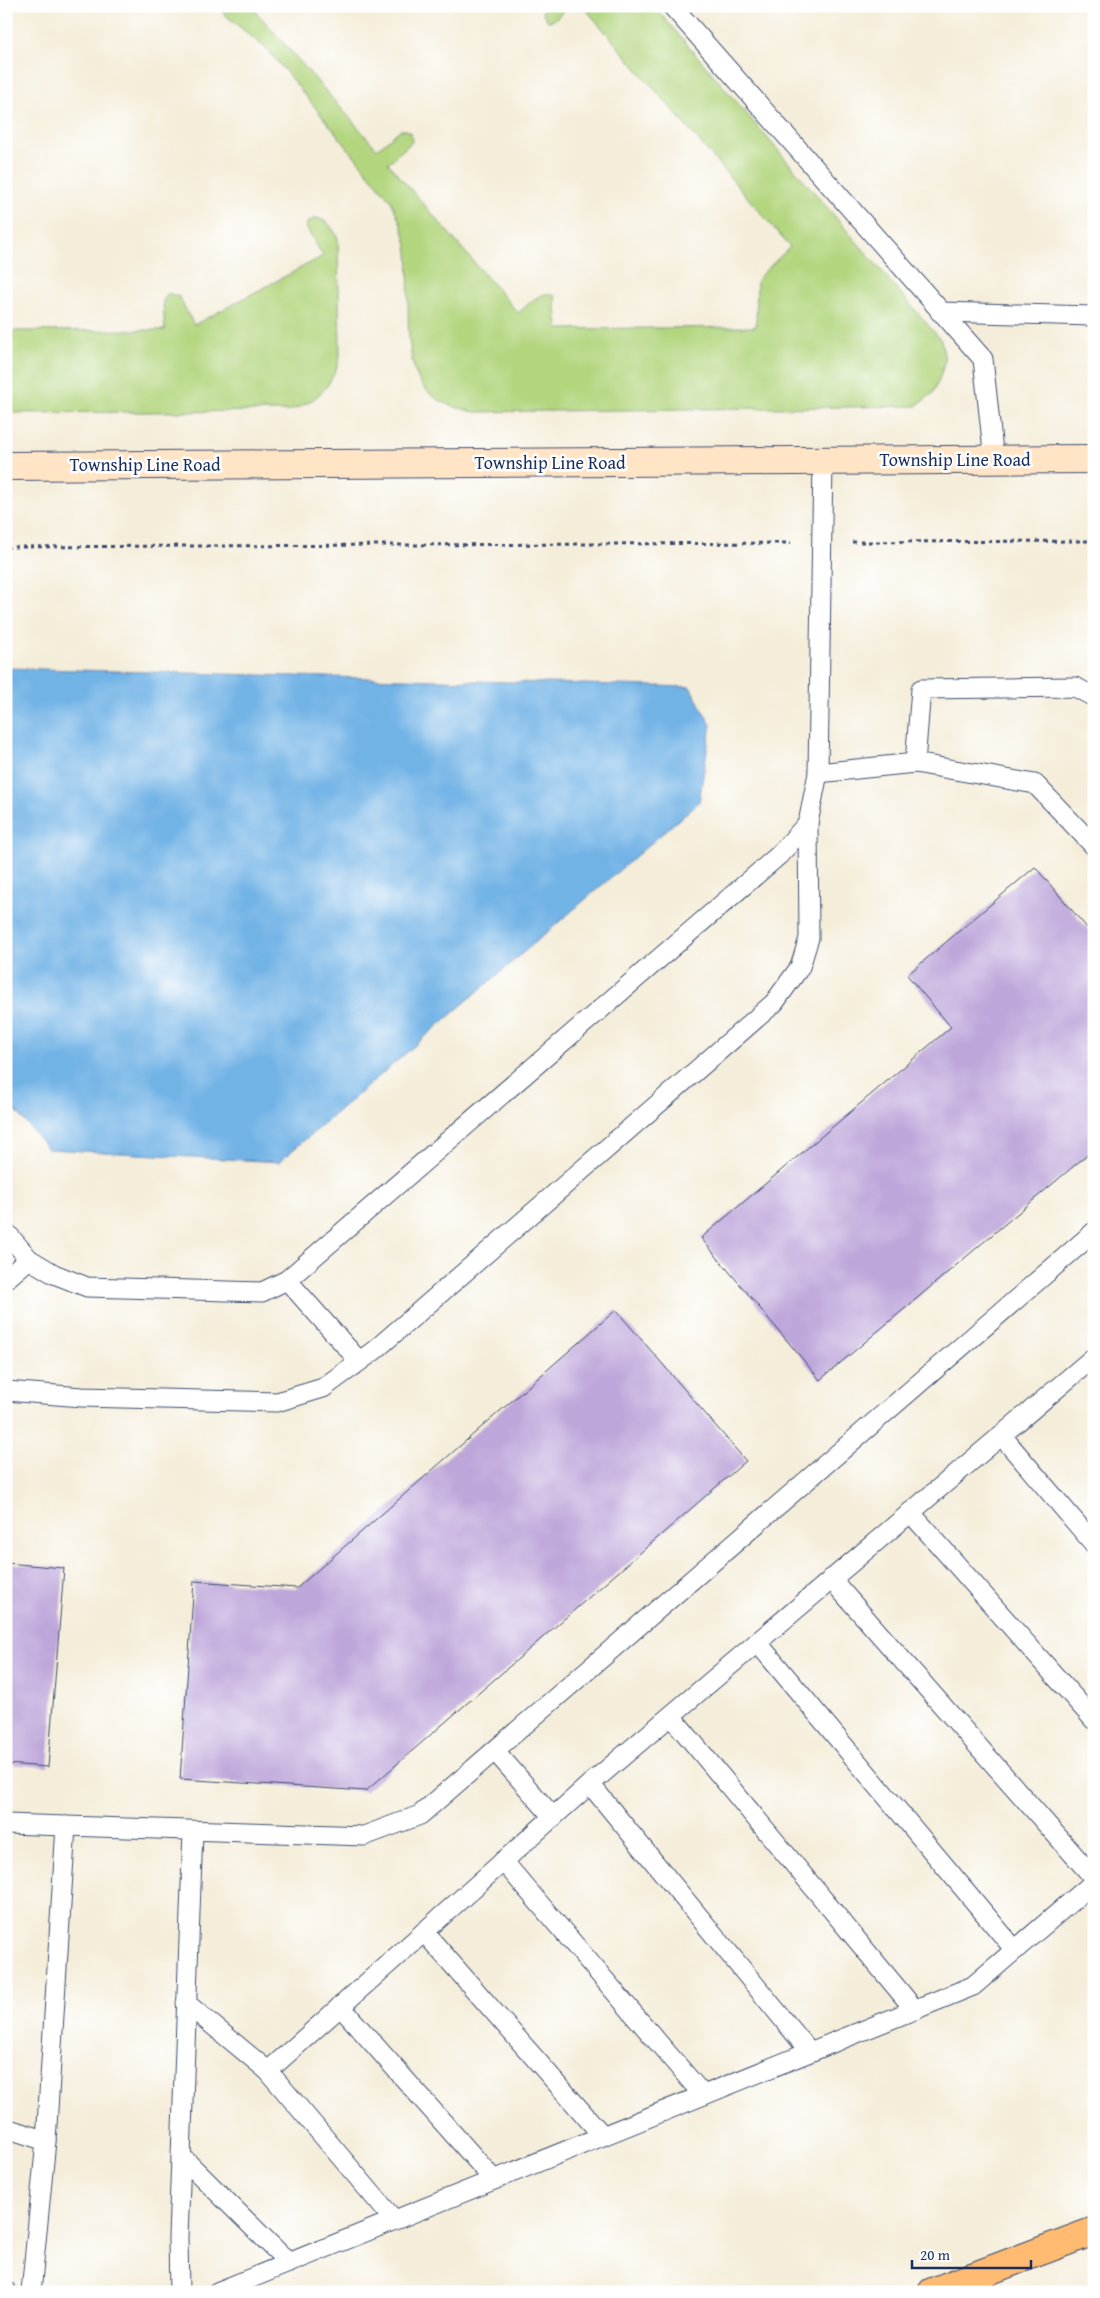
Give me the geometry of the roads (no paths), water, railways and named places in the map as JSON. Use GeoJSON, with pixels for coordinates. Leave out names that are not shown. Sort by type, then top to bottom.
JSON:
{"type":"FeatureCollection","features":[{"type":"Feature","properties":{"kind":"highway"},"geometry":{"type":"LineString","coordinates":[[932,2292],[1094,2231]]}},
{"type":"Feature","properties":{"kind":"street","name":"Township Line Road"},"geometry":{"type":"LineString","coordinates":[[6,466],[1094,459]]}},
{"type":"Feature","properties":{"kind":"lane"},"geometry":{"type":"LineString","coordinates":[[672,6],[983,359],[994,460]]}},
{"type":"Feature","properties":{"kind":"lane"},"geometry":{"type":"LineString","coordinates":[[940,312],[1094,316]]}},
{"type":"Feature","properties":{"kind":"lane"},"geometry":{"type":"LineString","coordinates":[[6,1390],[82,1397],[277,1402],[323,1388],[382,1343],[774,1003],[800,967],[809,938],[808,823],[818,773],[823,461]]}},
{"type":"Feature","properties":{"kind":"lane"},"geometry":{"type":"LineString","coordinates":[[914,763],[922,689],[1075,687],[1094,697]]}},
{"type":"Feature","properties":{"kind":"lane"},"geometry":{"type":"LineString","coordinates":[[818,773],[914,763],[1035,784],[1094,846]]}},
{"type":"Feature","properties":{"kind":"lane"},"geometry":{"type":"LineString","coordinates":[[6,1232],[29,1259],[54,1274],[87,1287],[262,1292],[287,1280],[779,855],[808,823]]}},
{"type":"Feature","properties":{"kind":"lane"},"geometry":{"type":"LineString","coordinates":[[6,1824],[364,1836],[420,1816],[1094,1232]]}},
{"type":"Feature","properties":{"kind":"lane"},"geometry":{"type":"LineString","coordinates":[[6,1279],[29,1259]]}},
{"type":"Feature","properties":{"kind":"lane"},"geometry":{"type":"LineString","coordinates":[[287,1280],[359,1361]]}},
{"type":"Feature","properties":{"kind":"lane"},"geometry":{"type":"LineString","coordinates":[[268,2071],[590,1784],[1001,1435],[1090,1367]]}},
{"type":"Feature","properties":{"kind":"lane"},"geometry":{"type":"LineString","coordinates":[[1001,1435],[1094,1544]]}},
{"type":"Feature","properties":{"kind":"lane"},"geometry":{"type":"LineString","coordinates":[[910,1512],[1094,1720]]}},
{"type":"Feature","properties":{"kind":"lane"},"geometry":{"type":"LineString","coordinates":[[217,2292],[974,1986],[1094,1880],[831,1580]]}},
{"type":"Feature","properties":{"kind":"lane"},"geometry":{"type":"LineString","coordinates":[[758,1642],[1014,1950]]}},
{"type":"Feature","properties":{"kind":"lane"},"geometry":{"type":"LineString","coordinates":[[670,1716],[915,2010]]}},
{"type":"Feature","properties":{"kind":"lane"},"geometry":{"type":"LineString","coordinates":[[495,1751],[553,1817]]}},
{"type":"Feature","properties":{"kind":"lane"},"geometry":{"type":"LineString","coordinates":[[590,1784],[810,2052]]}},
{"type":"Feature","properties":{"kind":"lane"},"geometry":{"type":"LineString","coordinates":[[32,2292],[46,2141],[66,1826]]}},
{"type":"Feature","properties":{"kind":"lane"},"geometry":{"type":"LineString","coordinates":[[179,2292],[178,2238],[193,1830]]}},
{"type":"Feature","properties":{"kind":"lane"},"geometry":{"type":"LineString","coordinates":[[503,1861],[703,2095]]}},
{"type":"Feature","properties":{"kind":"lane"},"geometry":{"type":"LineString","coordinates":[[424,1932],[602,2136]]}},
{"type":"Feature","properties":{"kind":"lane"},"geometry":{"type":"LineString","coordinates":[[186,2004],[268,2071],[394,2220]]}},
{"type":"Feature","properties":{"kind":"lane"},"geometry":{"type":"LineString","coordinates":[[340,2006],[494,2180]]}},
{"type":"Feature","properties":{"kind":"lane"},"geometry":{"type":"LineString","coordinates":[[6,2128],[46,2141]]}},
{"type":"Feature","properties":{"kind":"lane"},"geometry":{"type":"LineString","coordinates":[[181,2156],[290,2263]]}},
{"type":"Feature","properties":{"kind":"water"},"geometry":{"type":"Polygon","coordinates":[[[6,668],[690,687],[711,725],[699,802],[279,1162],[48,1149],[6,1099],[6,668]]]}}]}
